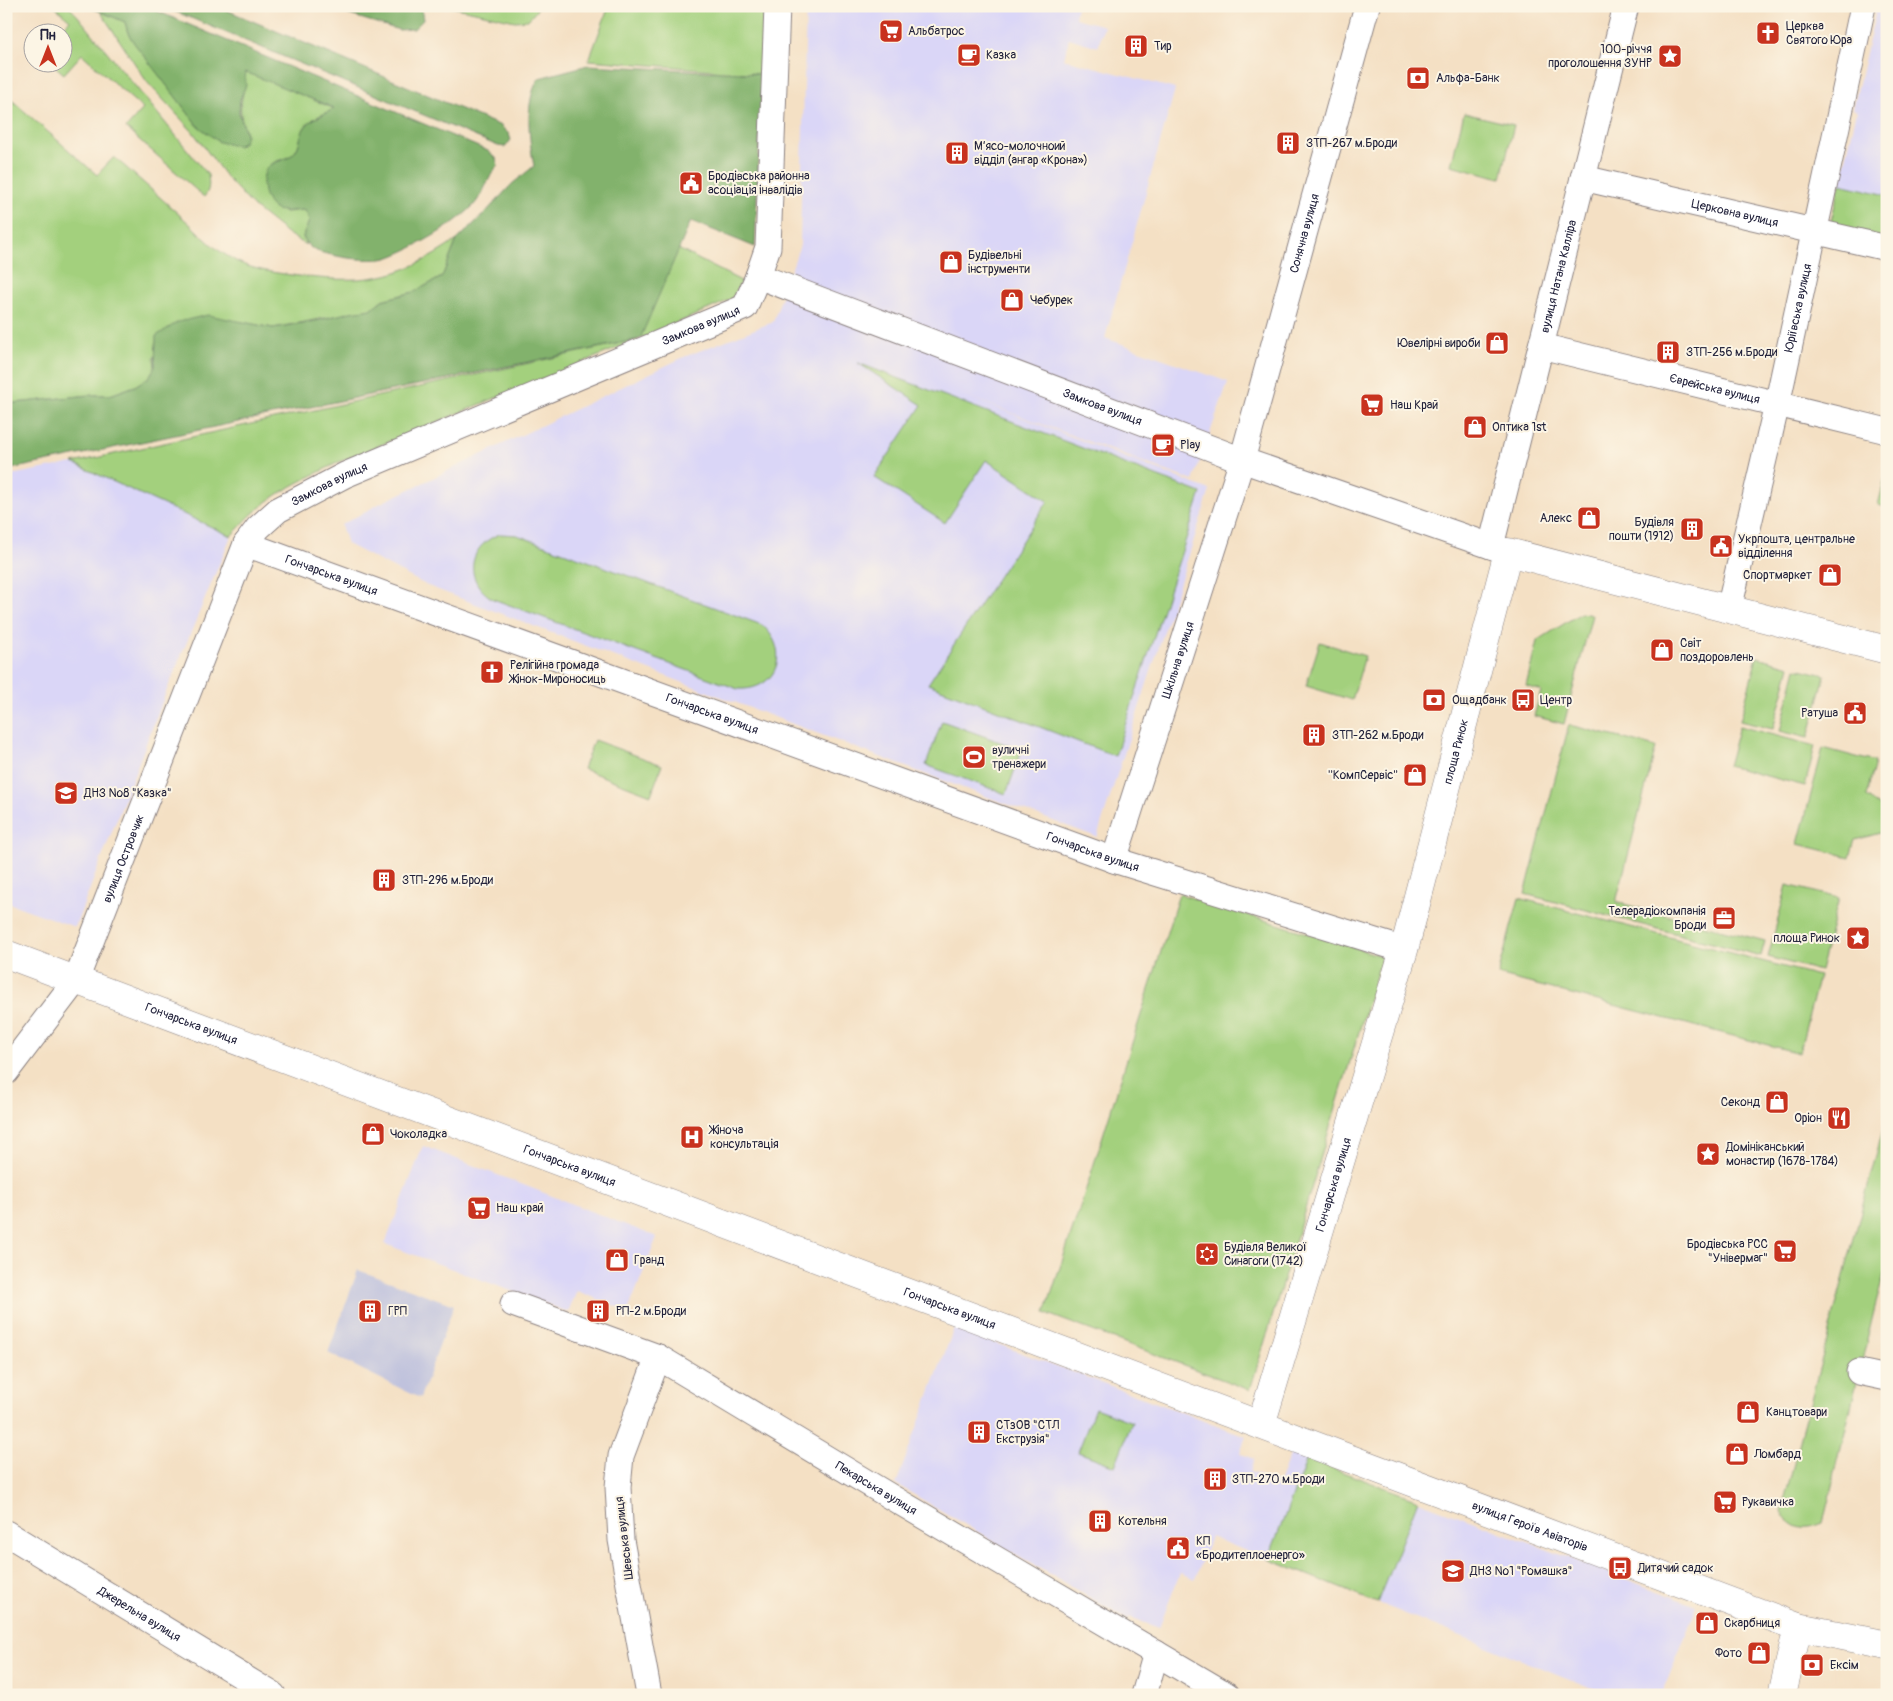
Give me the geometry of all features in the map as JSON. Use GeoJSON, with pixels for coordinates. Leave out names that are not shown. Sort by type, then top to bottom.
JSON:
{"type":"FeatureCollection","features":[{"type":"Feature","properties":{"kind":"main road"},"geometry":{"type":"LineString","coordinates":[[1500,549],[1887,650]]}},
{"type":"Feature","properties":{"kind":"main road","name":"площа Ринок"},"geometry":{"type":"LineString","coordinates":[[1404,950],[1500,549]]}},
{"type":"Feature","properties":{"kind":"main road","name":"Гончарська вулиця"},"geometry":{"type":"LineString","coordinates":[[6,954],[1261,1425],[1404,950]]}},
{"type":"Feature","properties":{"kind":"main road","name":"вулиця Героїв Авіаторів"},"geometry":{"type":"LineString","coordinates":[[1261,1425],[1798,1627],[1887,1645]]}},
{"type":"Feature","properties":{"kind":"main road"},"geometry":{"type":"LineString","coordinates":[[1782,1695],[1798,1627]]}},
{"type":"Feature","properties":{"kind":"street"},"geometry":{"type":"LineString","coordinates":[[758,276],[768,247],[776,6]]}},
{"type":"Feature","properties":{"kind":"street","name":"Сонячна вулиця"},"geometry":{"type":"LineString","coordinates":[[1242,460],[1366,6]]}},
{"type":"Feature","properties":{"kind":"street","name":"вулиця Натана Калліра"},"geometry":{"type":"LineString","coordinates":[[1500,549],[1541,346],[1626,6]]}},
{"type":"Feature","properties":{"kind":"street","name":"Юріївська вулиця"},"geometry":{"type":"LineString","coordinates":[[1729,609],[1777,404],[1863,6]]}},
{"type":"Feature","properties":{"kind":"street","name":"Церковна вулиця"},"geometry":{"type":"LineString","coordinates":[[1583,178],[1887,248]]}},
{"type":"Feature","properties":{"kind":"street","name":"Замкова вулиця"},"geometry":{"type":"LineString","coordinates":[[246,544],[258,528],[278,510],[337,479],[745,307],[758,276],[1242,460]]}},
{"type":"Feature","properties":{"kind":"street","name":"Єврейська вулиця"},"geometry":{"type":"LineString","coordinates":[[1541,346],[1887,431]]}},
{"type":"Feature","properties":{"kind":"street"},"geometry":{"type":"LineString","coordinates":[[1242,460],[1500,549]]}},
{"type":"Feature","properties":{"kind":"street","name":"Шкільна вулиця"},"geometry":{"type":"LineString","coordinates":[[1114,860],[1242,460]]}},
{"type":"Feature","properties":{"kind":"street","name":"Гончарська вулиця"},"geometry":{"type":"LineString","coordinates":[[246,544],[1114,860],[1404,950]]}},
{"type":"Feature","properties":{"kind":"street","name":"вулиця Островчик"},"geometry":{"type":"LineString","coordinates":[[6,1072],[76,980],[246,544]]}},
{"type":"Feature","properties":{"kind":"street","name":"Пекарська вулиця"},"geometry":{"type":"LineString","coordinates":[[513,1304],[658,1358],[1227,1695]]}},
{"type":"Feature","properties":{"kind":"street","name":"Шевська вулиця"},"geometry":{"type":"LineString","coordinates":[[649,1695],[621,1540],[618,1487],[621,1456],[658,1358]]}},
{"type":"Feature","properties":{"kind":"street"},"geometry":{"type":"LineString","coordinates":[[1860,1372],[1887,1378]]}},
{"type":"Feature","properties":{"kind":"street","name":"Джерельна вулиця"},"geometry":{"type":"LineString","coordinates":[[6,1533],[273,1695]]}},
{"type":"Feature","properties":{"kind":"street"},"geometry":{"type":"LineString","coordinates":[[1144,1695],[1156,1653]]}},
{"type":"Feature","properties":{"kind":"shaded area"},"geometry":{"type":"Polygon","coordinates":[[[806,6],[1077,6],[1075,18],[1104,26],[1098,47],[1069,38],[1064,59],[1175,89],[1105,338],[1228,382],[1193,481],[956,392],[1210,490],[1097,837],[428,586],[347,544],[341,525],[381,503],[684,357],[773,322],[800,245],[806,6]]]}},
{"type":"Feature","properties":{"kind":"shaded area"},"geometry":{"type":"Polygon","coordinates":[[[1873,6],[1887,6],[1887,195],[1840,184],[1857,111],[1853,109],[1875,15],[1873,6]]]}},
{"type":"Feature","properties":{"kind":"shaded area","name":"ДНЗ №8 \"Казка\""},"geometry":{"type":"Polygon","coordinates":[[[73,463],[231,536],[166,692],[75,927],[6,902],[6,476],[73,463]]]}},
{"type":"Feature","properties":{"kind":"shaded area"},"geometry":{"type":"Polygon","coordinates":[[[423,1146],[657,1237],[628,1311],[577,1291],[568,1312],[385,1244],[423,1146]]]}},
{"type":"Feature","properties":{"kind":"shaded area"},"geometry":{"type":"Polygon","coordinates":[[[358,1270],[454,1305],[420,1398],[328,1353],[358,1270]]]}},
{"type":"Feature","properties":{"kind":"shaded area"},"geometry":{"type":"Polygon","coordinates":[[[954,1328],[1246,1436],[1240,1454],[1254,1459],[1250,1472],[1279,1483],[1291,1453],[1697,1606],[1662,1695],[1610,1695],[1211,1537],[1195,1579],[1180,1573],[1159,1628],[1129,1617],[1128,1620],[896,1484],[954,1328]]]}},
{"type":"Feature","properties":{"kind":"green space"},"geometry":{"type":"Polygon","coordinates":[[[54,6],[68,6],[77,15],[208,175],[209,184],[204,197],[126,128],[143,109],[82,54],[72,65],[72,22],[68,22],[70,20],[54,6]]]}},
{"type":"Feature","properties":{"kind":"green space"},"geometry":{"type":"Polygon","coordinates":[[[92,6],[145,6],[488,151],[496,158],[498,165],[480,197],[464,215],[432,237],[408,249],[387,258],[376,259],[348,258],[317,251],[309,246],[303,237],[309,220],[304,210],[284,211],[272,207],[265,197],[263,183],[269,166],[287,158],[296,151],[303,130],[308,124],[334,108],[245,72],[246,85],[240,100],[239,112],[246,134],[244,142],[238,146],[219,142],[198,126],[134,43],[128,33],[125,22],[92,8],[92,6]]]}},
{"type":"Feature","properties":{"kind":"green space"},"geometry":{"type":"Polygon","coordinates":[[[162,6],[217,6],[501,126],[509,134],[511,140],[505,147],[498,146],[162,6]]]}},
{"type":"Feature","properties":{"kind":"green space"},"geometry":{"type":"Polygon","coordinates":[[[321,6],[421,6],[423,20],[414,29],[399,30],[321,6]]]}},
{"type":"Feature","properties":{"kind":"green space"},"geometry":{"type":"Polygon","coordinates":[[[448,6],[538,6],[528,20],[515,21],[448,6]]]}},
{"type":"Feature","properties":{"kind":"green space"},"geometry":{"type":"Polygon","coordinates":[[[609,6],[764,6],[762,74],[589,60],[609,6]]]}},
{"type":"Feature","properties":{"kind":"green space"},"geometry":{"type":"Polygon","coordinates":[[[100,11],[125,22],[128,33],[134,42],[198,126],[246,133],[241,115],[245,71],[335,109],[315,118],[308,124],[303,130],[295,152],[277,161],[265,172],[264,184],[268,197],[275,209],[286,212],[304,210],[309,216],[303,237],[306,245],[288,234],[254,207],[227,178],[193,132],[147,82],[100,11]]]}},
{"type":"Feature","properties":{"kind":"green space"},"geometry":{"type":"Polygon","coordinates":[[[588,65],[762,74],[755,247],[691,221],[640,339],[6,470],[6,404],[90,395],[110,395],[135,386],[149,377],[155,367],[156,336],[178,322],[208,315],[273,328],[320,320],[371,309],[382,300],[414,292],[442,277],[457,240],[512,184],[534,166],[529,121],[531,98],[539,78],[588,65]]]}},
{"type":"Feature","properties":{"kind":"green space"},"geometry":{"type":"Polygon","coordinates":[[[6,95],[97,175],[114,157],[216,249],[236,261],[251,267],[275,273],[316,278],[359,279],[378,277],[416,264],[457,240],[442,277],[414,292],[382,300],[371,309],[273,328],[242,322],[154,357],[155,367],[149,377],[135,386],[110,395],[90,395],[6,404],[6,95]]]}},
{"type":"Feature","properties":{"kind":"green space"},"geometry":{"type":"Polygon","coordinates":[[[1464,113],[1514,125],[1501,178],[1451,165],[1464,113]]]}},
{"type":"Feature","properties":{"kind":"green space"},"geometry":{"type":"Polygon","coordinates":[[[1840,184],[1887,195],[1887,242],[1830,225],[1840,184]]]}},
{"type":"Feature","properties":{"kind":"green space"},"geometry":{"type":"Polygon","coordinates":[[[678,249],[741,281],[732,299],[640,339],[339,462],[277,495],[254,512],[231,536],[73,463],[639,339],[678,249]]]}},
{"type":"Feature","properties":{"kind":"green space"},"geometry":{"type":"Polygon","coordinates":[[[858,363],[1201,493],[1115,756],[928,684],[1048,501],[986,460],[945,523],[874,477],[922,405],[858,363]]]}},
{"type":"Feature","properties":{"kind":"green space"},"geometry":{"type":"Polygon","coordinates":[[[1887,470],[1887,507],[1878,505],[1887,470]]]}},
{"type":"Feature","properties":{"kind":"green space"},"geometry":{"type":"Polygon","coordinates":[[[500,534],[517,535],[762,625],[771,635],[776,646],[778,657],[776,667],[771,676],[763,683],[752,688],[738,689],[493,599],[483,592],[477,583],[473,574],[473,564],[475,555],[481,547],[500,534]]]}},
{"type":"Feature","properties":{"kind":"green space"},"geometry":{"type":"Polygon","coordinates":[[[1581,613],[1592,615],[1564,724],[1534,716],[1541,691],[1526,686],[1537,641],[1581,613]]]}},
{"type":"Feature","properties":{"kind":"green space"},"geometry":{"type":"Polygon","coordinates":[[[1320,642],[1365,656],[1352,700],[1306,686],[1320,642]]]}},
{"type":"Feature","properties":{"kind":"green space"},"geometry":{"type":"Polygon","coordinates":[[[1757,657],[1790,666],[1773,729],[1740,721],[1757,657]]]}},
{"type":"Feature","properties":{"kind":"green space"},"geometry":{"type":"Polygon","coordinates":[[[1796,668],[1825,675],[1808,738],[1780,731],[1796,668]]]}},
{"type":"Feature","properties":{"kind":"green space","name":"вуличні тренажери"},"geometry":{"type":"Polygon","coordinates":[[[942,721],[1022,750],[1006,794],[926,765],[942,721]]]}},
{"type":"Feature","properties":{"kind":"green space"},"geometry":{"type":"Polygon","coordinates":[[[1569,725],[1656,747],[1616,902],[1765,941],[1761,956],[1525,894],[1569,725]]]}},
{"type":"Feature","properties":{"kind":"green space"},"geometry":{"type":"Polygon","coordinates":[[[1739,726],[1815,746],[1805,786],[1728,766],[1739,726]]]}},
{"type":"Feature","properties":{"kind":"green space"},"geometry":{"type":"Polygon","coordinates":[[[594,740],[662,765],[651,795],[583,769],[594,740]]]}},
{"type":"Feature","properties":{"kind":"green space"},"geometry":{"type":"Polygon","coordinates":[[[1823,748],[1875,762],[1866,797],[1887,811],[1887,831],[1855,840],[1850,857],[1798,844],[1823,748]]]}},
{"type":"Feature","properties":{"kind":"green space"},"geometry":{"type":"Polygon","coordinates":[[[1787,885],[1839,898],[1820,971],[1768,957],[1787,885]]]}},
{"type":"Feature","properties":{"kind":"green space"},"geometry":{"type":"Polygon","coordinates":[[[1179,894],[1382,956],[1250,1390],[1045,1313],[1179,894]]]}},
{"type":"Feature","properties":{"kind":"green space"},"geometry":{"type":"Polygon","coordinates":[[[1519,898],[1819,976],[1799,1053],[1498,975],[1519,898]]]}},
{"type":"Feature","properties":{"kind":"green space"},"geometry":{"type":"Polygon","coordinates":[[[1886,1118],[1887,1275],[1884,1274],[1875,1307],[1823,1523],[1810,1527],[1795,1525],[1781,1512],[1886,1118]]]}},
{"type":"Feature","properties":{"kind":"green space"},"geometry":{"type":"Polygon","coordinates":[[[1095,1408],[1132,1422],[1115,1466],[1078,1452],[1095,1408]]]}},
{"type":"Feature","properties":{"kind":"green space"},"geometry":{"type":"Polygon","coordinates":[[[1307,1459],[1418,1500],[1377,1603],[1268,1559],[1307,1459]]]}},
{"type":"Feature","properties":{"kind":"place","name":"Альбатрос"},"geometry":{"type":"Point","coordinates":[891,31]}},
{"type":"Feature","properties":{"kind":"place","name":"Церква Святого Юра"},"geometry":{"type":"Point","coordinates":[1768,33]}},
{"type":"Feature","properties":{"kind":"place","name":"Тир"},"geometry":{"type":"Point","coordinates":[1136,46]}},
{"type":"Feature","properties":{"kind":"place","name":"Казка"},"geometry":{"type":"Point","coordinates":[969,55]}},
{"type":"Feature","properties":{"kind":"place","name":"100-річчя проголошення ЗУНР"},"geometry":{"type":"Point","coordinates":[1670,56]}},
{"type":"Feature","properties":{"kind":"place","name":"Альфа-Банк"},"geometry":{"type":"Point","coordinates":[1418,78]}},
{"type":"Feature","properties":{"kind":"place","name":"ЗТП-267 м.Броди"},"geometry":{"type":"Point","coordinates":[1288,143]}},
{"type":"Feature","properties":{"kind":"place","name":"М’ясо-молочноий відділ (ангар «Крона»)"},"geometry":{"type":"Point","coordinates":[957,153]}},
{"type":"Feature","properties":{"kind":"place","name":"Бродівська районна асоціація інвалідів"},"geometry":{"type":"Point","coordinates":[691,183]}},
{"type":"Feature","properties":{"kind":"place","name":"Будівельні інструменти"},"geometry":{"type":"Point","coordinates":[951,262]}},
{"type":"Feature","properties":{"kind":"place","name":"Чебурек"},"geometry":{"type":"Point","coordinates":[1012,300]}},
{"type":"Feature","properties":{"kind":"place","name":"Ювелірні вироби"},"geometry":{"type":"Point","coordinates":[1497,343]}},
{"type":"Feature","properties":{"kind":"place","name":"ЗТП-256 м.Броди"},"geometry":{"type":"Point","coordinates":[1668,352]}},
{"type":"Feature","properties":{"kind":"place","name":"Наш Край"},"geometry":{"type":"Point","coordinates":[1372,405]}},
{"type":"Feature","properties":{"kind":"place","name":"Оптика 1st"},"geometry":{"type":"Point","coordinates":[1475,427]}},
{"type":"Feature","properties":{"kind":"place","name":"Play"},"geometry":{"type":"Point","coordinates":[1163,445]}},
{"type":"Feature","properties":{"kind":"place","name":"Алекс"},"geometry":{"type":"Point","coordinates":[1589,518]}},
{"type":"Feature","properties":{"kind":"place","name":"Будівля пошти (1912)"},"geometry":{"type":"Point","coordinates":[1692,529]}},
{"type":"Feature","properties":{"kind":"place","name":"Укрпошта, центральне відділення"},"geometry":{"type":"Point","coordinates":[1721,546]}},
{"type":"Feature","properties":{"kind":"place","name":"Спортмаркет"},"geometry":{"type":"Point","coordinates":[1830,575]}},
{"type":"Feature","properties":{"kind":"place","name":"Світ поздоровлень"},"geometry":{"type":"Point","coordinates":[1662,650]}},
{"type":"Feature","properties":{"kind":"place","name":"Релігійна громада Жінок-Мироносиць"},"geometry":{"type":"Point","coordinates":[492,672]}},
{"type":"Feature","properties":{"kind":"place","name":"Ощадбанк"},"geometry":{"type":"Point","coordinates":[1434,700]}},
{"type":"Feature","properties":{"kind":"place","name":"Центр"},"geometry":{"type":"Point","coordinates":[1523,700]}},
{"type":"Feature","properties":{"kind":"place","name":"Ратуша"},"geometry":{"type":"Point","coordinates":[1855,713]}},
{"type":"Feature","properties":{"kind":"place","name":"ЗТП-262 м.Броди"},"geometry":{"type":"Point","coordinates":[1314,735]}},
{"type":"Feature","properties":{"kind":"place","name":"вуличні тренажери"},"geometry":{"type":"Point","coordinates":[974,757]}},
{"type":"Feature","properties":{"kind":"place","name":"''КомпСервіс''"},"geometry":{"type":"Point","coordinates":[1415,775]}},
{"type":"Feature","properties":{"kind":"place","name":"ДНЗ №8 \"Казка\""},"geometry":{"type":"Point","coordinates":[66,793]}},
{"type":"Feature","properties":{"kind":"place","name":"ЗТП-296 м.Броди"},"geometry":{"type":"Point","coordinates":[384,880]}},
{"type":"Feature","properties":{"kind":"place","name":"Телерадіокомпанія Броди"},"geometry":{"type":"Point","coordinates":[1724,918]}},
{"type":"Feature","properties":{"kind":"place","name":"площа Ринок"},"geometry":{"type":"Point","coordinates":[1858,938]}},
{"type":"Feature","properties":{"kind":"place","name":"Секонд"},"geometry":{"type":"Point","coordinates":[1777,1102]}},
{"type":"Feature","properties":{"kind":"place","name":"Оріон"},"geometry":{"type":"Point","coordinates":[1839,1118]}},
{"type":"Feature","properties":{"kind":"place","name":"Чоколадка"},"geometry":{"type":"Point","coordinates":[373,1134]}},
{"type":"Feature","properties":{"kind":"place","name":"Жіноча консультація"},"geometry":{"type":"Point","coordinates":[692,1137]}},
{"type":"Feature","properties":{"kind":"place","name":"Домініканський монастир (1678-1784)"},"geometry":{"type":"Point","coordinates":[1708,1154]}},
{"type":"Feature","properties":{"kind":"place","name":"Наш край"},"geometry":{"type":"Point","coordinates":[479,1208]}},
{"type":"Feature","properties":{"kind":"place","name":"Бродівська РСС \"Універмаг\""},"geometry":{"type":"Point","coordinates":[1785,1251]}},
{"type":"Feature","properties":{"kind":"place","name":"Будівля Великої Синагоги (1742)"},"geometry":{"type":"Point","coordinates":[1207,1254]}},
{"type":"Feature","properties":{"kind":"place","name":"Гранд"},"geometry":{"type":"Point","coordinates":[617,1260]}},
{"type":"Feature","properties":{"kind":"place","name":"ГРП"},"geometry":{"type":"Point","coordinates":[370,1311]}},
{"type":"Feature","properties":{"kind":"place","name":"РП-2 м.Броди"},"geometry":{"type":"Point","coordinates":[598,1311]}},
{"type":"Feature","properties":{"kind":"place","name":"Канцтовари"},"geometry":{"type":"Point","coordinates":[1748,1412]}},
{"type":"Feature","properties":{"kind":"place","name":"СТзОВ \"СТЛ Екструзія\""},"geometry":{"type":"Point","coordinates":[979,1432]}},
{"type":"Feature","properties":{"kind":"place","name":"Ломбард"},"geometry":{"type":"Point","coordinates":[1737,1454]}},
{"type":"Feature","properties":{"kind":"place","name":"ЗТП-270 м.Броди"},"geometry":{"type":"Point","coordinates":[1215,1479]}},
{"type":"Feature","properties":{"kind":"place","name":"Рукавичка"},"geometry":{"type":"Point","coordinates":[1725,1502]}},
{"type":"Feature","properties":{"kind":"place","name":"Котельня"},"geometry":{"type":"Point","coordinates":[1100,1521]}},
{"type":"Feature","properties":{"kind":"place","name":"КП «Бродитеплоенерго»"},"geometry":{"type":"Point","coordinates":[1178,1548]}},
{"type":"Feature","properties":{"kind":"place","name":"Дитячий садок"},"geometry":{"type":"Point","coordinates":[1620,1568]}},
{"type":"Feature","properties":{"kind":"place","name":"ДНЗ №1 \"Ромашка\""},"geometry":{"type":"Point","coordinates":[1453,1571]}},
{"type":"Feature","properties":{"kind":"place","name":"Скарбниця"},"geometry":{"type":"Point","coordinates":[1707,1623]}},
{"type":"Feature","properties":{"kind":"place","name":"Фото"},"geometry":{"type":"Point","coordinates":[1759,1653]}},
{"type":"Feature","properties":{"kind":"place","name":"Ексім"},"geometry":{"type":"Point","coordinates":[1812,1665]}}]}
